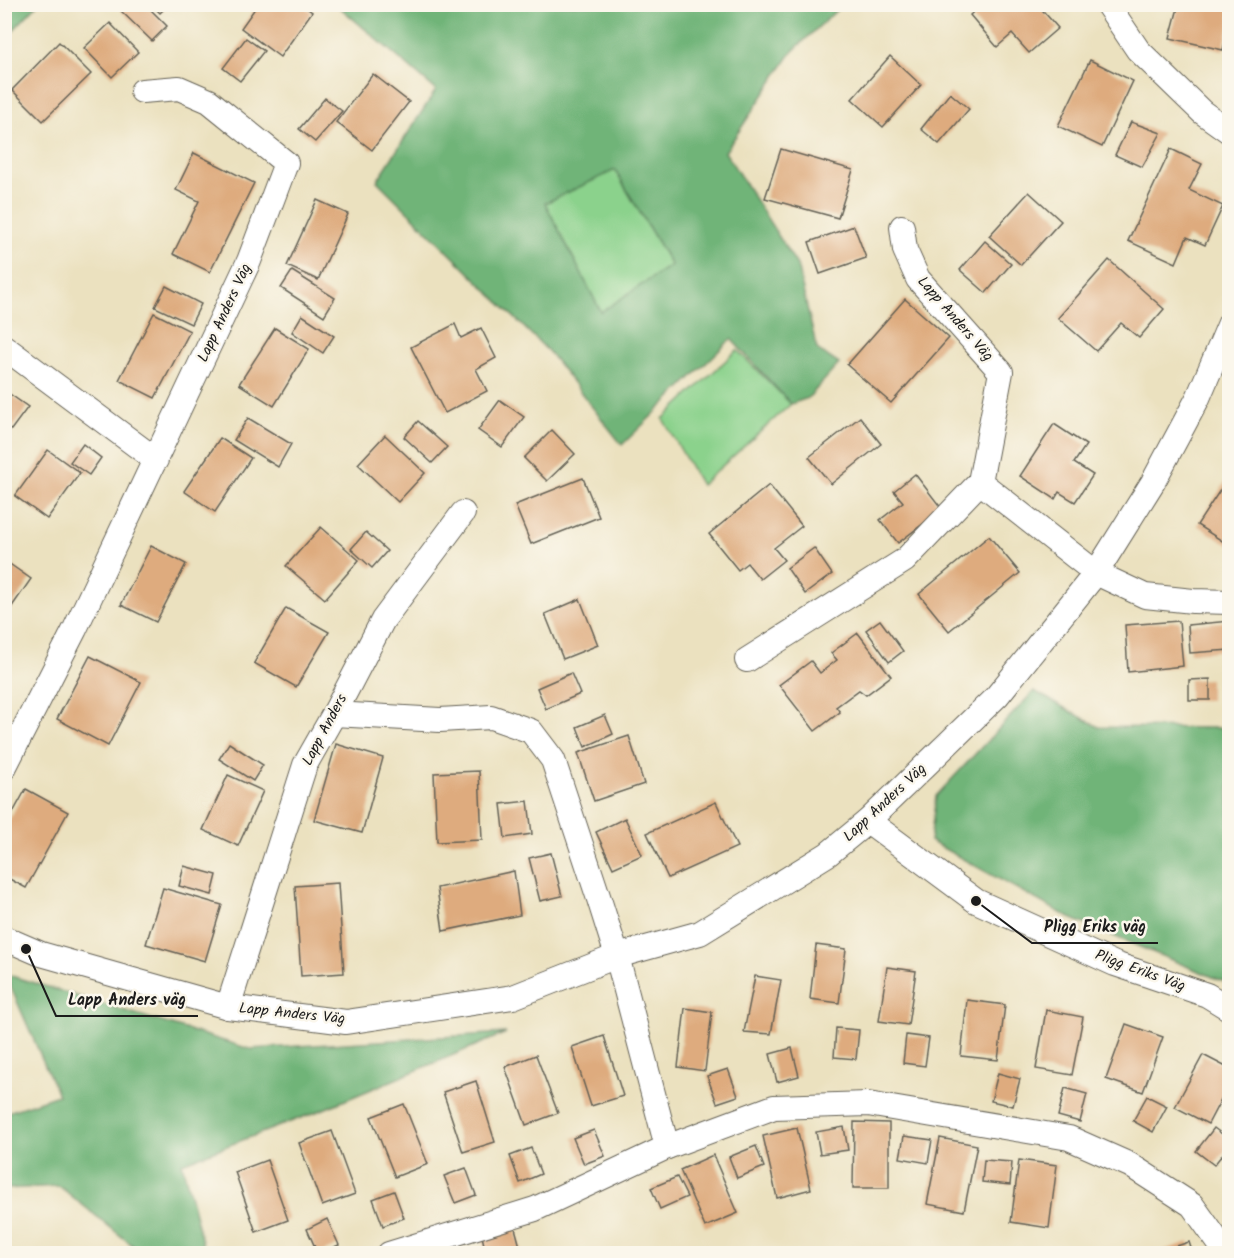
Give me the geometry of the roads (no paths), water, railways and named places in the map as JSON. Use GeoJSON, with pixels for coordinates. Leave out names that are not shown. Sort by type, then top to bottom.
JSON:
{"type":"FeatureCollection","features":[{"type":"Feature","properties":{"kind":"street"},"geometry":{"type":"LineString","coordinates":[[1107,4],[1138,50],[1202,112],[1230,132]]}},
{"type":"Feature","properties":{"kind":"street","name":"Lapp Anders Väg"},"geometry":{"type":"LineString","coordinates":[[4,768],[14,727],[156,460],[249,261],[286,163],[208,101],[178,88],[142,91]]}},
{"type":"Feature","properties":{"kind":"street","name":"Lapp Anders Väg"},"geometry":{"type":"LineString","coordinates":[[902,226],[904,250],[918,279],[1001,372],[980,482]]}},
{"type":"Feature","properties":{"kind":"street","name":"Lapp Anders Väg"},"geometry":{"type":"LineString","coordinates":[[4,938],[26,949],[51,957],[228,1007],[346,1022],[513,997],[617,956],[700,933],[828,854],[868,821],[997,696],[1096,573],[1153,482],[1198,398],[1230,323]]}},
{"type":"Feature","properties":{"kind":"street"},"geometry":{"type":"LineString","coordinates":[[4,347],[156,460]]}},
{"type":"Feature","properties":{"kind":"street"},"geometry":{"type":"LineString","coordinates":[[747,660],[905,560],[980,482],[1096,573],[1145,596],[1230,602]]}},
{"type":"Feature","properties":{"kind":"street","name":"Lapp Anders"},"geometry":{"type":"LineString","coordinates":[[228,1007],[305,765],[382,620],[463,513]]}},
{"type":"Feature","properties":{"kind":"street"},"geometry":{"type":"LineString","coordinates":[[334,714],[440,720],[492,717],[531,731],[553,760],[617,956],[667,1147]]}},
{"type":"Feature","properties":{"kind":"street","name":"Pligg Eriks Väg"},"geometry":{"type":"LineString","coordinates":[[868,821],[976,901],[1115,964],[1206,995],[1230,1009]]}},
{"type":"Feature","properties":{"kind":"street"},"geometry":{"type":"LineString","coordinates":[[389,1254],[536,1209],[667,1147],[774,1107],[868,1104],[1069,1138],[1130,1165],[1192,1205],[1227,1254]]}},
{"type":"Feature","properties":{"kind":"place","name":"Pligg Eriks väg"},"geometry":{"type":"Point","coordinates":[976,901]}},
{"type":"Feature","properties":{"kind":"place","name":"Lapp Anders väg"},"geometry":{"type":"Point","coordinates":[26,949]}}]}
